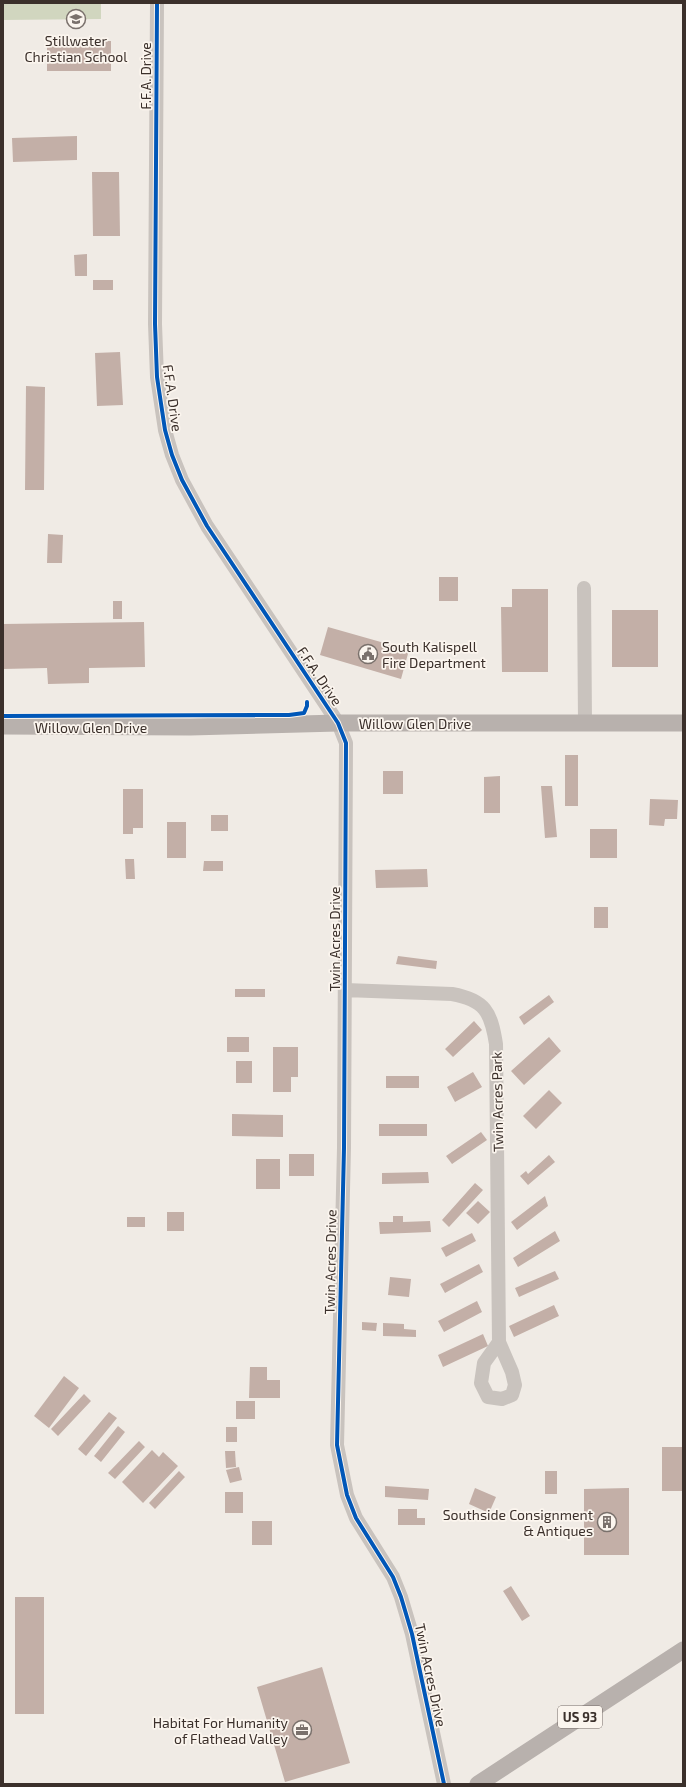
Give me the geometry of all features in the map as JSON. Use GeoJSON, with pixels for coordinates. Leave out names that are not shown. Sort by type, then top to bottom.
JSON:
{"type":"FeatureCollection","features":[{"type":"Feature","properties":{"kind":"main road","name":"Willow Glen Drive"},"geometry":{"type":"LineString","coordinates":[[3,726],[190,727],[338,723],[683,723]]}},
{"type":"Feature","properties":{"kind":"main road","name":"US 93"},"geometry":{"type":"LineString","coordinates":[[478,1784],[683,1650]]}},
{"type":"Feature","properties":{"kind":"street","name":"F.F.A. Drive"},"geometry":{"type":"LineString","coordinates":[[156,3],[155,324],[157,377],[165,430],[172,455],[182,480],[207,526],[338,723]]}},
{"type":"Feature","properties":{"kind":"street"},"geometry":{"type":"LineString","coordinates":[[584,588],[586,723]]}},
{"type":"Feature","properties":{"kind":"street","name":"Twin Acres Drive"},"geometry":{"type":"LineString","coordinates":[[338,723],[344,736],[347,760],[344,1148],[337,1445],[347,1495],[356,1518],[389,1571],[401,1597],[412,1634],[444,1784]]}},
{"type":"Feature","properties":{"kind":"street","name":"Twin Acres Park"},"geometry":{"type":"LineString","coordinates":[[345,990],[437,994],[465,997],[479,1004],[490,1016],[496,1044],[499,1342]]}},
{"type":"Feature","properties":{"kind":"green space"},"geometry":{"type":"Polygon","coordinates":[[[3,3],[101,3],[101,19],[3,20],[3,3]]]}},
{"type":"Feature","properties":{"kind":"building"},"geometry":{"type":"Polygon","coordinates":[[[47,41],[111,41],[111,71],[47,71],[47,41]]]}},
{"type":"Feature","properties":{"kind":"building"},"geometry":{"type":"Polygon","coordinates":[[[77,136],[77,160],[13,162],[12,138],[77,136]]]}},
{"type":"Feature","properties":{"kind":"building"},"geometry":{"type":"Polygon","coordinates":[[[92,172],[119,172],[120,236],[93,236],[92,172]]]}},
{"type":"Feature","properties":{"kind":"building"},"geometry":{"type":"Polygon","coordinates":[[[87,254],[87,276],[75,276],[74,255],[87,254]]]}},
{"type":"Feature","properties":{"kind":"building"},"geometry":{"type":"Polygon","coordinates":[[[93,280],[113,280],[113,290],[93,290],[93,280]]]}},
{"type":"Feature","properties":{"kind":"building"},"geometry":{"type":"Polygon","coordinates":[[[120,352],[123,405],[97,406],[95,353],[120,352]]]}},
{"type":"Feature","properties":{"kind":"building"},"geometry":{"type":"Polygon","coordinates":[[[26,386],[45,387],[44,490],[25,490],[26,386]]]}},
{"type":"Feature","properties":{"kind":"building"},"geometry":{"type":"Polygon","coordinates":[[[48,534],[63,535],[62,563],[47,563],[48,534]]]}},
{"type":"Feature","properties":{"kind":"building"},"geometry":{"type":"Polygon","coordinates":[[[439,577],[458,577],[458,601],[439,601],[439,577]]]}},
{"type":"Feature","properties":{"kind":"building"},"geometry":{"type":"Polygon","coordinates":[[[512,589],[548,589],[548,672],[502,672],[501,607],[512,607],[512,589]]]}},
{"type":"Feature","properties":{"kind":"building"},"geometry":{"type":"Polygon","coordinates":[[[113,601],[122,601],[122,619],[113,619],[113,601]]]}},
{"type":"Feature","properties":{"kind":"building"},"geometry":{"type":"Polygon","coordinates":[[[612,610],[658,610],[658,667],[612,667],[612,610]]]}},
{"type":"Feature","properties":{"kind":"building"},"geometry":{"type":"Polygon","coordinates":[[[144,622],[145,667],[89,668],[89,683],[48,684],[47,668],[3,669],[3,624],[144,622]]]}},
{"type":"Feature","properties":{"kind":"building"},"geometry":{"type":"Polygon","coordinates":[[[328,627],[409,650],[401,679],[320,655],[328,627]]]}},
{"type":"Feature","properties":{"kind":"building"},"geometry":{"type":"Polygon","coordinates":[[[565,755],[578,755],[578,806],[565,806],[565,755]]]}},
{"type":"Feature","properties":{"kind":"building"},"geometry":{"type":"Polygon","coordinates":[[[383,771],[403,771],[403,794],[383,794],[383,771]]]}},
{"type":"Feature","properties":{"kind":"building"},"geometry":{"type":"Polygon","coordinates":[[[500,776],[500,813],[484,813],[484,777],[500,776]]]}},
{"type":"Feature","properties":{"kind":"building"},"geometry":{"type":"Polygon","coordinates":[[[541,786],[552,786],[557,837],[545,838],[541,786]]]}},
{"type":"Feature","properties":{"kind":"building"},"geometry":{"type":"Polygon","coordinates":[[[123,789],[143,789],[143,828],[133,828],[133,834],[123,834],[123,789]]]}},
{"type":"Feature","properties":{"kind":"building"},"geometry":{"type":"Polygon","coordinates":[[[650,799],[678,800],[677,819],[665,819],[664,826],[649,825],[650,799]]]}},
{"type":"Feature","properties":{"kind":"building"},"geometry":{"type":"Polygon","coordinates":[[[211,815],[228,815],[228,831],[211,831],[211,815]]]}},
{"type":"Feature","properties":{"kind":"building"},"geometry":{"type":"Polygon","coordinates":[[[167,822],[186,822],[186,858],[167,858],[167,822]]]}},
{"type":"Feature","properties":{"kind":"building"},"geometry":{"type":"Polygon","coordinates":[[[590,829],[617,829],[617,858],[590,858],[590,829]]]}},
{"type":"Feature","properties":{"kind":"building"},"geometry":{"type":"Polygon","coordinates":[[[125,859],[134,859],[135,879],[126,879],[125,859]]]}},
{"type":"Feature","properties":{"kind":"building"},"geometry":{"type":"Polygon","coordinates":[[[204,861],[223,861],[223,871],[203,871],[204,861]]]}},
{"type":"Feature","properties":{"kind":"building"},"geometry":{"type":"Polygon","coordinates":[[[427,869],[428,887],[376,888],[375,870],[427,869]]]}},
{"type":"Feature","properties":{"kind":"building"},"geometry":{"type":"Polygon","coordinates":[[[594,907],[608,907],[608,928],[594,928],[594,907]]]}},
{"type":"Feature","properties":{"kind":"building"},"geometry":{"type":"Polygon","coordinates":[[[398,956],[437,961],[436,969],[396,964],[398,956]]]}},
{"type":"Feature","properties":{"kind":"building"},"geometry":{"type":"Polygon","coordinates":[[[235,989],[265,989],[265,997],[235,997],[235,989]]]}},
{"type":"Feature","properties":{"kind":"building"},"geometry":{"type":"Polygon","coordinates":[[[549,995],[554,1002],[524,1025],[519,1017],[549,995]]]}},
{"type":"Feature","properties":{"kind":"building"},"geometry":{"type":"Polygon","coordinates":[[[474,1021],[482,1030],[453,1057],[445,1049],[474,1021]]]}},
{"type":"Feature","properties":{"kind":"building"},"geometry":{"type":"Polygon","coordinates":[[[227,1037],[249,1037],[249,1052],[227,1052],[227,1037]]]}},
{"type":"Feature","properties":{"kind":"building"},"geometry":{"type":"Polygon","coordinates":[[[549,1037],[561,1051],[524,1085],[511,1071],[549,1037]]]}},
{"type":"Feature","properties":{"kind":"building"},"geometry":{"type":"Polygon","coordinates":[[[273,1047],[298,1047],[298,1077],[291,1077],[291,1092],[273,1092],[273,1047]]]}},
{"type":"Feature","properties":{"kind":"building"},"geometry":{"type":"Polygon","coordinates":[[[236,1061],[252,1061],[252,1083],[236,1083],[236,1061]]]}},
{"type":"Feature","properties":{"kind":"building"},"geometry":{"type":"Polygon","coordinates":[[[473,1072],[482,1087],[455,1102],[447,1087],[473,1072]]]}},
{"type":"Feature","properties":{"kind":"building"},"geometry":{"type":"Polygon","coordinates":[[[386,1076],[419,1076],[419,1088],[386,1088],[386,1076]]]}},
{"type":"Feature","properties":{"kind":"building"},"geometry":{"type":"Polygon","coordinates":[[[549,1090],[562,1103],[536,1129],[523,1116],[549,1090]]]}},
{"type":"Feature","properties":{"kind":"building"},"geometry":{"type":"Polygon","coordinates":[[[232,1114],[283,1115],[283,1137],[232,1136],[232,1114]]]}},
{"type":"Feature","properties":{"kind":"building"},"geometry":{"type":"Polygon","coordinates":[[[379,1124],[427,1124],[427,1136],[379,1136],[379,1124]]]}},
{"type":"Feature","properties":{"kind":"building"},"geometry":{"type":"Polygon","coordinates":[[[481,1132],[487,1140],[452,1164],[446,1156],[481,1132]]]}},
{"type":"Feature","properties":{"kind":"building"},"geometry":{"type":"Polygon","coordinates":[[[289,1154],[314,1154],[314,1176],[289,1176],[289,1154]]]}},
{"type":"Feature","properties":{"kind":"building"},"geometry":{"type":"Polygon","coordinates":[[[549,1155],[555,1162],[528,1185],[520,1176],[526,1171],[528,1174],[549,1155]]]}},
{"type":"Feature","properties":{"kind":"building"},"geometry":{"type":"Polygon","coordinates":[[[256,1159],[280,1159],[280,1189],[256,1189],[256,1159]]]}},
{"type":"Feature","properties":{"kind":"building"},"geometry":{"type":"Polygon","coordinates":[[[428,1172],[429,1183],[382,1184],[382,1173],[428,1172]]]}},
{"type":"Feature","properties":{"kind":"building"},"geometry":{"type":"Polygon","coordinates":[[[475,1183],[483,1190],[449,1227],[442,1220],[475,1183]]]}},
{"type":"Feature","properties":{"kind":"building"},"geometry":{"type":"Polygon","coordinates":[[[545,1196],[548,1206],[517,1230],[511,1222],[545,1196]]]}},
{"type":"Feature","properties":{"kind":"building"},"geometry":{"type":"Polygon","coordinates":[[[478,1201],[490,1212],[478,1224],[466,1213],[478,1201]]]}},
{"type":"Feature","properties":{"kind":"building"},"geometry":{"type":"Polygon","coordinates":[[[167,1212],[184,1212],[184,1231],[167,1231],[167,1212]]]}},
{"type":"Feature","properties":{"kind":"building"},"geometry":{"type":"Polygon","coordinates":[[[393,1216],[403,1216],[403,1222],[430,1221],[431,1232],[380,1234],[379,1222],[393,1222],[393,1216]]]}},
{"type":"Feature","properties":{"kind":"building"},"geometry":{"type":"Polygon","coordinates":[[[127,1217],[145,1217],[145,1227],[127,1227],[127,1217]]]}},
{"type":"Feature","properties":{"kind":"building"},"geometry":{"type":"Polygon","coordinates":[[[555,1231],[560,1241],[518,1267],[513,1258],[555,1231]]]}},
{"type":"Feature","properties":{"kind":"building"},"geometry":{"type":"Polygon","coordinates":[[[472,1233],[476,1241],[446,1257],[441,1248],[472,1233]]]}},
{"type":"Feature","properties":{"kind":"building"},"geometry":{"type":"Polygon","coordinates":[[[479,1264],[483,1272],[445,1293],[440,1284],[479,1264]]]}},
{"type":"Feature","properties":{"kind":"building"},"geometry":{"type":"Polygon","coordinates":[[[555,1271],[559,1279],[519,1297],[515,1288],[555,1271]]]}},
{"type":"Feature","properties":{"kind":"building"},"geometry":{"type":"Polygon","coordinates":[[[390,1277],[411,1279],[409,1297],[388,1295],[390,1277]]]}},
{"type":"Feature","properties":{"kind":"building"},"geometry":{"type":"Polygon","coordinates":[[[477,1301],[482,1312],[444,1332],[438,1321],[477,1301]]]}},
{"type":"Feature","properties":{"kind":"building"},"geometry":{"type":"Polygon","coordinates":[[[554,1305],[559,1316],[514,1337],[509,1326],[554,1305]]]}},
{"type":"Feature","properties":{"kind":"building"},"geometry":{"type":"Polygon","coordinates":[[[362,1322],[377,1323],[376,1331],[362,1330],[362,1322]]]}},
{"type":"Feature","properties":{"kind":"building"},"geometry":{"type":"Polygon","coordinates":[[[383,1323],[404,1324],[404,1329],[416,1330],[416,1337],[383,1336],[383,1323]]]}},
{"type":"Feature","properties":{"kind":"building"},"geometry":{"type":"Polygon","coordinates":[[[483,1334],[488,1346],[443,1367],[438,1355],[483,1334]]]}},
{"type":"Feature","properties":{"kind":"building"},"geometry":{"type":"Polygon","coordinates":[[[250,1367],[267,1367],[267,1380],[280,1380],[280,1398],[249,1398],[250,1367]]]}},
{"type":"Feature","properties":{"kind":"building"},"geometry":{"type":"Polygon","coordinates":[[[64,1376],[79,1388],[49,1428],[34,1416],[64,1376]]]}},
{"type":"Feature","properties":{"kind":"building"},"geometry":{"type":"Polygon","coordinates":[[[84,1394],[91,1401],[58,1436],[51,1429],[84,1394]]]}},
{"type":"Feature","properties":{"kind":"building"},"geometry":{"type":"Polygon","coordinates":[[[236,1401],[255,1401],[255,1419],[236,1419],[236,1401]]]}},
{"type":"Feature","properties":{"kind":"building"},"geometry":{"type":"Polygon","coordinates":[[[109,1412],[117,1418],[86,1456],[78,1449],[109,1412]]]}},
{"type":"Feature","properties":{"kind":"building"},"geometry":{"type":"Polygon","coordinates":[[[118,1426],[125,1432],[101,1462],[94,1456],[118,1426]]]}},
{"type":"Feature","properties":{"kind":"building"},"geometry":{"type":"Polygon","coordinates":[[[226,1427],[237,1427],[237,1442],[226,1442],[226,1427]]]}},
{"type":"Feature","properties":{"kind":"building"},"geometry":{"type":"Polygon","coordinates":[[[139,1441],[145,1447],[115,1479],[108,1473],[139,1441]]]}},
{"type":"Feature","properties":{"kind":"building"},"geometry":{"type":"Polygon","coordinates":[[[662,1447],[683,1447],[683,1491],[662,1491],[662,1447]]]}},
{"type":"Feature","properties":{"kind":"building"},"geometry":{"type":"Polygon","coordinates":[[[152,1450],[159,1457],[163,1452],[178,1466],[143,1503],[122,1482],[152,1450]]]}},
{"type":"Feature","properties":{"kind":"building"},"geometry":{"type":"Polygon","coordinates":[[[225,1451],[235,1451],[236,1467],[226,1468],[225,1451]]]}},
{"type":"Feature","properties":{"kind":"building"},"geometry":{"type":"Polygon","coordinates":[[[239,1467],[242,1480],[230,1483],[226,1470],[239,1467]]]}},
{"type":"Feature","properties":{"kind":"building"},"geometry":{"type":"Polygon","coordinates":[[[179,1471],[185,1477],[155,1509],[149,1503],[179,1471]]]}},
{"type":"Feature","properties":{"kind":"building"},"geometry":{"type":"Polygon","coordinates":[[[545,1471],[557,1471],[557,1494],[545,1494],[545,1471]]]}},
{"type":"Feature","properties":{"kind":"building"},"geometry":{"type":"Polygon","coordinates":[[[385,1486],[429,1489],[428,1500],[385,1497],[385,1486]]]}},
{"type":"Feature","properties":{"kind":"building"},"geometry":{"type":"Polygon","coordinates":[[[475,1488],[496,1497],[489,1513],[469,1504],[475,1488]]]}},
{"type":"Feature","properties":{"kind":"building","name":"Southside Consignment & Antiques"},"geometry":{"type":"Polygon","coordinates":[[[629,1488],[629,1555],[584,1555],[584,1489],[629,1488]]]}},
{"type":"Feature","properties":{"kind":"building"},"geometry":{"type":"Polygon","coordinates":[[[225,1492],[243,1492],[243,1513],[225,1513],[225,1492]]]}},
{"type":"Feature","properties":{"kind":"building"},"geometry":{"type":"Polygon","coordinates":[[[398,1509],[417,1509],[417,1518],[425,1518],[425,1525],[398,1525],[398,1509]]]}},
{"type":"Feature","properties":{"kind":"building"},"geometry":{"type":"Polygon","coordinates":[[[252,1521],[272,1521],[272,1545],[252,1545],[252,1521]]]}},
{"type":"Feature","properties":{"kind":"building"},"geometry":{"type":"Polygon","coordinates":[[[511,1586],[530,1616],[522,1621],[503,1591],[511,1586]]]}},
{"type":"Feature","properties":{"kind":"building"},"geometry":{"type":"Polygon","coordinates":[[[15,1597],[44,1597],[44,1714],[15,1714],[15,1597]]]}},
{"type":"Feature","properties":{"kind":"building"},"geometry":{"type":"Polygon","coordinates":[[[322,1667],[350,1763],[285,1782],[257,1687],[322,1667]]]}},
{"type":"Feature","properties":{"kind":"cycle path"},"geometry":{"type":"LineString","coordinates":[[157,3],[155,324],[157,377],[165,430],[172,455],[182,480],[207,526],[338,723],[346,743],[344,1148],[337,1445],[347,1495],[356,1518],[393,1577],[401,1597],[412,1634],[444,1784]]}},
{"type":"Feature","properties":{"kind":"cycle path"},"geometry":{"type":"LineString","coordinates":[[3,716],[289,715],[304,713],[307,702]]}},
{"type":"Feature","properties":{"kind":"place","name":"Stillwater Christian School"},"geometry":{"type":"Point","coordinates":[76,19]}},
{"type":"Feature","properties":{"kind":"place","name":"South Kalispell Fire Department"},"geometry":{"type":"Point","coordinates":[368,654]}},
{"type":"Feature","properties":{"kind":"place","name":"Southside Consignment & Antiques"},"geometry":{"type":"Point","coordinates":[607,1522]}},
{"type":"Feature","properties":{"kind":"place","name":"Habitat For Humanity of Flathead Valley"},"geometry":{"type":"Point","coordinates":[302,1730]}}]}
